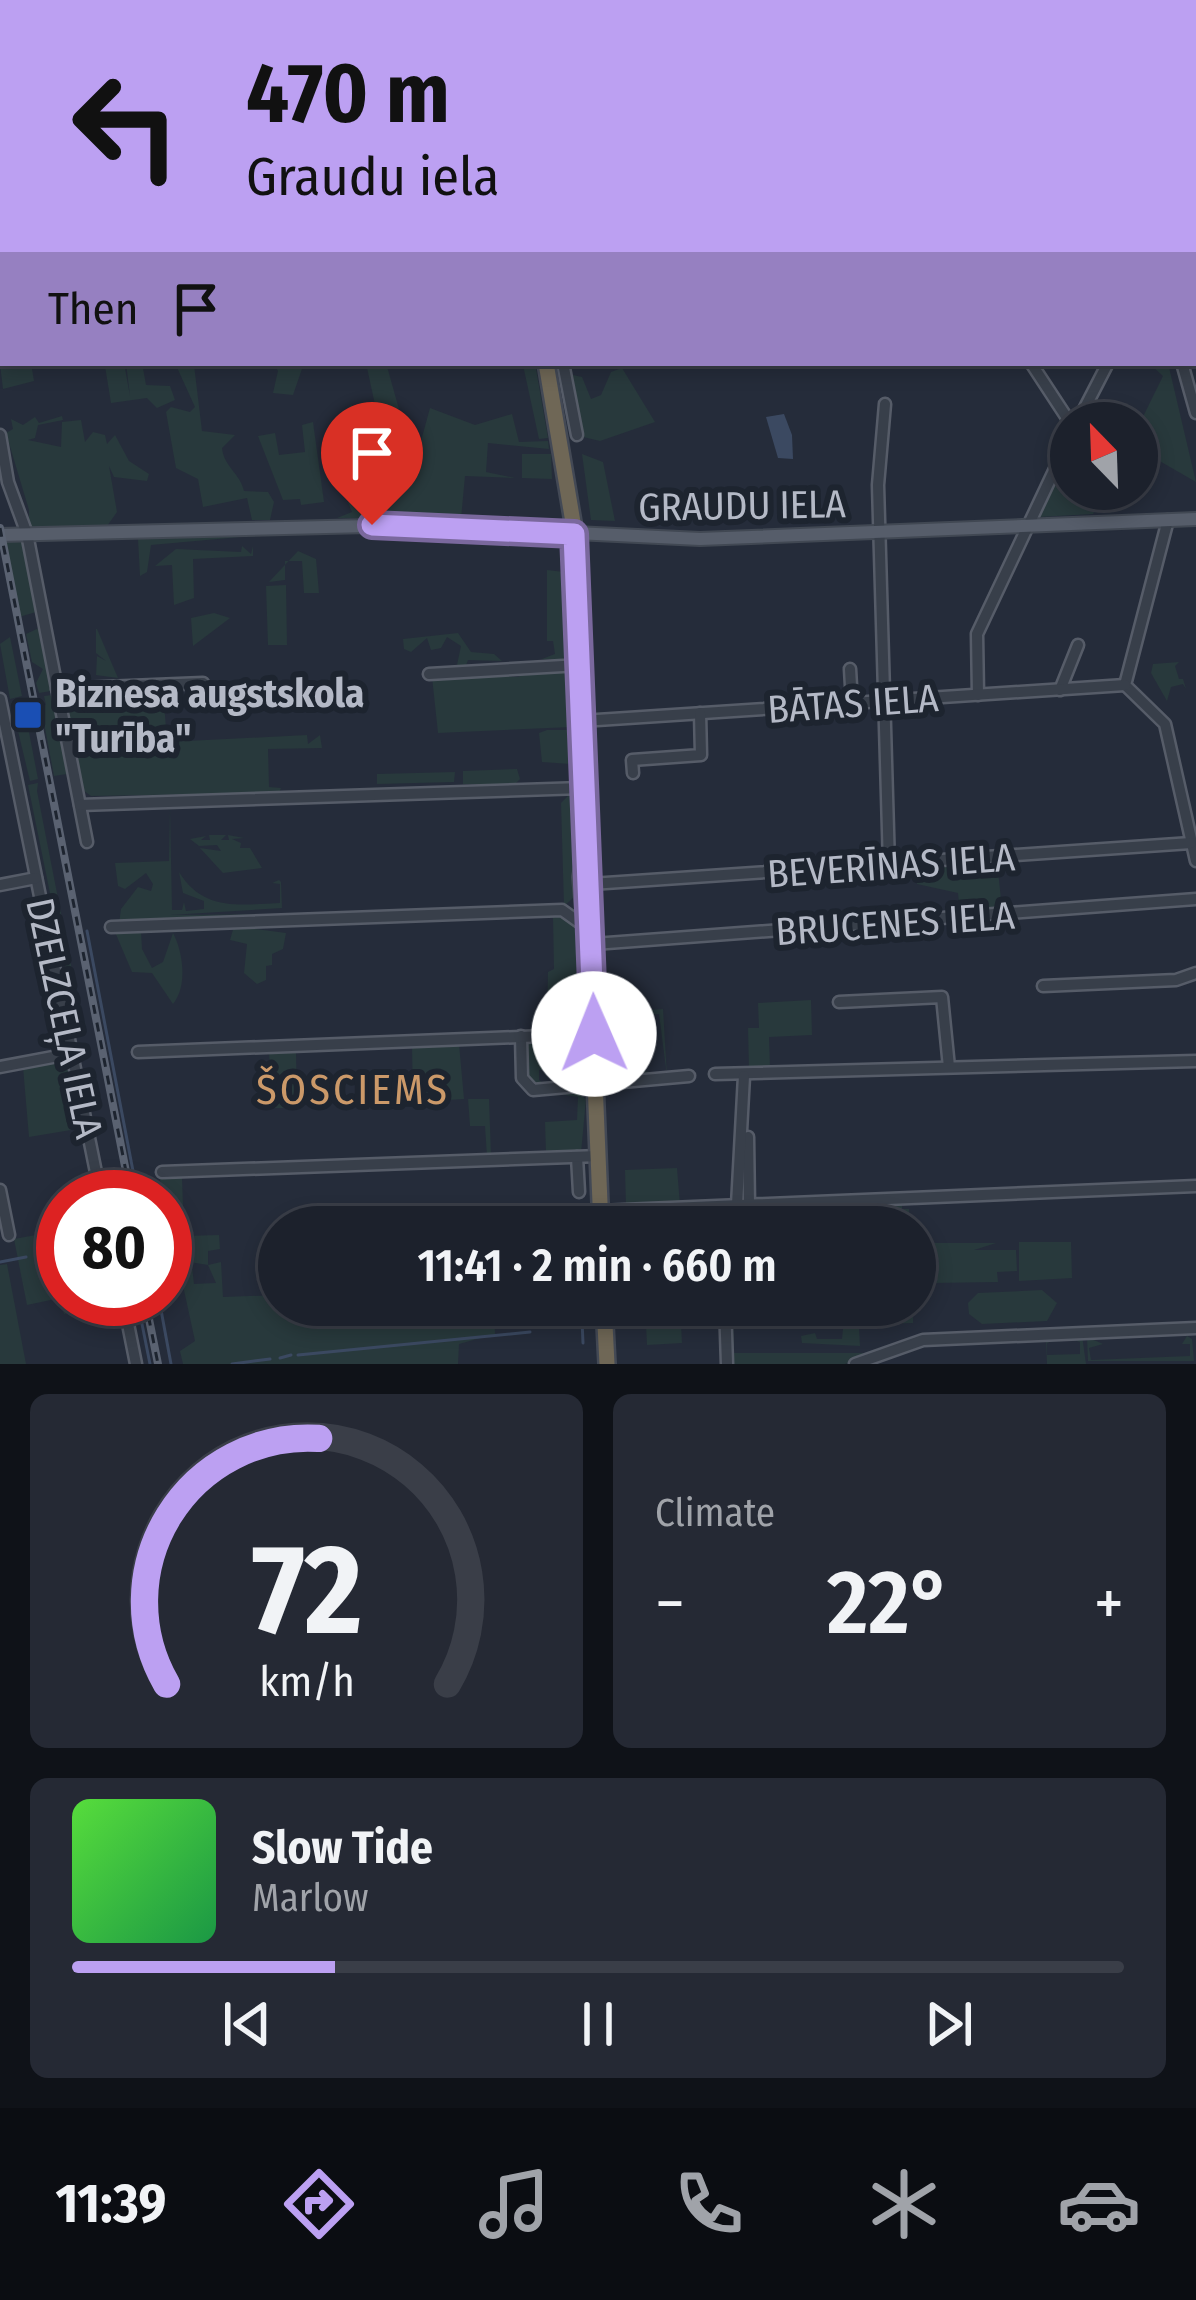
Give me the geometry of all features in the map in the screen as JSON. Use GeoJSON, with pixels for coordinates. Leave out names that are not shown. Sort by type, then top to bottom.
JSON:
{"type":"FeatureCollection","features":[{"type":"Feature","properties":{"kind":"highway"},"geometry":{"type":"LineString","coordinates":[[555,366],[574,534],[581,721],[577,766],[594,944],[591,985]]}},
{"type":"Feature","properties":{"kind":"highway"},"geometry":{"type":"LineString","coordinates":[[586,880],[583,925],[591,985],[601,1206]]}},
{"type":"Feature","properties":{"kind":"highway"},"geometry":{"type":"LineString","coordinates":[[605,1326],[607,1364]]}},
{"type":"Feature","properties":{"kind":"main road","name":"GRAUDU IELA"},"geometry":{"type":"LineString","coordinates":[[0,535],[410,525],[700,539],[1196,519]]}},
{"type":"Feature","properties":{"kind":"street"},"geometry":{"type":"LineString","coordinates":[[555,366],[577,435]]}},
{"type":"Feature","properties":{"kind":"street"},"geometry":{"type":"LineString","coordinates":[[1033,366],[1058,402]]}},
{"type":"Feature","properties":{"kind":"street"},"geometry":{"type":"LineString","coordinates":[[1086,402],[1106,366]]}},
{"type":"Feature","properties":{"kind":"street"},"geometry":{"type":"LineString","coordinates":[[1183,366],[1196,412]]}},
{"type":"Feature","properties":{"kind":"street"},"geometry":{"type":"LineString","coordinates":[[885,404],[878,443],[889,865]]}},
{"type":"Feature","properties":{"kind":"street"},"geometry":{"type":"LineString","coordinates":[[0,435],[8,482],[27,534],[87,842]]}},
{"type":"Feature","properties":{"kind":"street"},"geometry":{"type":"LineString","coordinates":[[977,695],[977,634],[1050,477]]}},
{"type":"Feature","properties":{"kind":"street"},"geometry":{"type":"LineString","coordinates":[[1168,520],[1124,685],[1166,724],[1196,861]]}},
{"type":"Feature","properties":{"kind":"street"},"geometry":{"type":"LineString","coordinates":[[1060,690],[1078,645]]}},
{"type":"Feature","properties":{"kind":"street"},"geometry":{"type":"LineString","coordinates":[[428,674],[580,665]]}},
{"type":"Feature","properties":{"kind":"street"},"geometry":{"type":"LineString","coordinates":[[850,669],[852,703]]}},
{"type":"Feature","properties":{"kind":"street"},"geometry":{"type":"LineString","coordinates":[[57,689],[203,682]]}},
{"type":"Feature","properties":{"kind":"street","name":"BĀTAS IELA"},"geometry":{"type":"LineString","coordinates":[[581,721],[1124,685]]}},
{"type":"Feature","properties":{"kind":"street","name":"DZELZCEĻA IELA"},"geometry":{"type":"LineString","coordinates":[[0,704],[96,1170]]}},
{"type":"Feature","properties":{"kind":"street"},"geometry":{"type":"LineString","coordinates":[[633,772],[632,760],[701,755],[700,713]]}},
{"type":"Feature","properties":{"kind":"street"},"geometry":{"type":"LineString","coordinates":[[80,805],[582,788]]}},
{"type":"Feature","properties":{"kind":"street","name":"BEVERĪNAS IELA"},"geometry":{"type":"LineString","coordinates":[[586,880],[1191,843]]}},
{"type":"Feature","properties":{"kind":"street"},"geometry":{"type":"LineString","coordinates":[[0,886],[36,878]]}},
{"type":"Feature","properties":{"kind":"street"},"geometry":{"type":"LineString","coordinates":[[111,926],[562,910],[576,899],[586,880]]}},
{"type":"Feature","properties":{"kind":"street","name":"BRUCENES IELA"},"geometry":{"type":"LineString","coordinates":[[594,944],[1196,899]]}},
{"type":"Feature","properties":{"kind":"street"},"geometry":{"type":"LineString","coordinates":[[562,910],[583,925]]}},
{"type":"Feature","properties":{"kind":"street"},"geometry":{"type":"LineString","coordinates":[[1043,986],[1176,980],[1196,974]]}},
{"type":"Feature","properties":{"kind":"street"},"geometry":{"type":"LineString","coordinates":[[839,1002],[942,997],[949,1067]]}},
{"type":"Feature","properties":{"kind":"street"},"geometry":{"type":"LineString","coordinates":[[138,1052],[594,1034]]}},
{"type":"Feature","properties":{"kind":"street"},"geometry":{"type":"LineString","coordinates":[[521,1036],[522,1078],[528,1088],[596,1087],[689,1076]]}},
{"type":"Feature","properties":{"kind":"street"},"geometry":{"type":"LineString","coordinates":[[0,1067],[74,1053]]}},
{"type":"Feature","properties":{"kind":"street"},"geometry":{"type":"LineString","coordinates":[[716,1075],[1196,1060]]}},
{"type":"Feature","properties":{"kind":"street"},"geometry":{"type":"LineString","coordinates":[[743,1205],[744,1076]]}},
{"type":"Feature","properties":{"kind":"street"},"geometry":{"type":"LineString","coordinates":[[743,1205],[748,1137]]}},
{"type":"Feature","properties":{"kind":"street"},"geometry":{"type":"LineString","coordinates":[[192,1171],[599,1156]]}},
{"type":"Feature","properties":{"kind":"street"},"geometry":{"type":"LineString","coordinates":[[577,1157],[579,1192]]}},
{"type":"Feature","properties":{"kind":"street"},"geometry":{"type":"LineString","coordinates":[[733,1206],[1196,1186]]}},
{"type":"Feature","properties":{"kind":"street"},"geometry":{"type":"LineString","coordinates":[[0,1190],[8,1235]]}},
{"type":"Feature","properties":{"kind":"street"},"geometry":{"type":"LineString","coordinates":[[128,1326],[136,1364]]}},
{"type":"Feature","properties":{"kind":"street"},"geometry":{"type":"LineString","coordinates":[[725,1326],[727,1364]]}},
{"type":"Feature","properties":{"kind":"street"},"geometry":{"type":"LineString","coordinates":[[855,1364],[922,1340],[1196,1328]]}},
{"type":"Feature","properties":{"kind":"shaded area"},"geometry":{"type":"Polygon","coordinates":[[[0,366],[32,366],[34,381],[3,389],[0,366]]]}},
{"type":"Feature","properties":{"kind":"shaded area"},"geometry":{"type":"Polygon","coordinates":[[[105,366],[125,366],[130,396],[126,366],[143,366],[146,385],[170,386],[175,400],[157,408],[147,398],[111,403],[105,366]]]}},
{"type":"Feature","properties":{"kind":"shaded area"},"geometry":{"type":"Polygon","coordinates":[[[176,366],[194,366],[202,431],[235,435],[222,448],[223,455],[244,491],[268,492],[274,502],[270,520],[252,520],[247,498],[203,507],[198,479],[176,468],[166,412],[171,407],[190,412],[195,407],[176,366]]]}},
{"type":"Feature","properties":{"kind":"shaded area"},"geometry":{"type":"Polygon","coordinates":[[[275,366],[303,366],[293,395],[273,393],[275,366]]]}},
{"type":"Feature","properties":{"kind":"shaded area"},"geometry":{"type":"Polygon","coordinates":[[[367,366],[387,366],[399,409],[377,414],[367,366]]]}},
{"type":"Feature","properties":{"kind":"shaded area"},"geometry":{"type":"Polygon","coordinates":[[[523,366],[536,366],[548,438],[539,439],[523,366]]]}},
{"type":"Feature","properties":{"kind":"shaded area"},"geometry":{"type":"Polygon","coordinates":[[[1152,366],[1169,366],[1196,482],[1158,460],[1158,402],[1150,402],[1163,376],[1152,366]]]}},
{"type":"Feature","properties":{"kind":"shaded area"},"geometry":{"type":"Polygon","coordinates":[[[622,368],[655,422],[600,441],[583,437],[573,375],[582,377],[591,399],[601,395],[611,372],[622,368]]]}},
{"type":"Feature","properties":{"kind":"shaded area"},"geometry":{"type":"Polygon","coordinates":[[[351,405],[418,452],[430,408],[475,425],[512,414],[519,442],[548,441],[549,449],[488,443],[486,472],[515,478],[465,476],[461,519],[337,518],[352,512],[345,489],[341,418],[351,405]]]}},
{"type":"Feature","properties":{"kind":"shaded area"},"geometry":{"type":"Polygon","coordinates":[[[62,416],[63,420],[38,425],[35,438],[28,440],[61,447],[62,422],[81,420],[85,442],[93,432],[105,435],[107,444],[115,435],[129,461],[149,474],[147,481],[114,477],[109,466],[117,512],[107,526],[29,527],[29,510],[6,433],[13,429],[11,419],[23,425],[35,417],[39,423],[62,416]]]}},
{"type":"Feature","properties":{"kind":"shaded area"},"geometry":{"type":"Polygon","coordinates":[[[313,422],[324,502],[301,505],[300,499],[283,500],[258,436],[275,433],[279,455],[305,452],[302,425],[313,422]]]}},
{"type":"Feature","properties":{"kind":"shaded area"},"geometry":{"type":"Polygon","coordinates":[[[522,454],[551,454],[552,479],[522,478],[522,454]]]}},
{"type":"Feature","properties":{"kind":"shaded area"},"geometry":{"type":"Polygon","coordinates":[[[582,454],[603,462],[615,521],[591,520],[582,454]]]}},
{"type":"Feature","properties":{"kind":"shaded area"},"geometry":{"type":"Polygon","coordinates":[[[1050,493],[1050,510],[1095,510],[1093,514],[1039,517],[1050,493]]]}},
{"type":"Feature","properties":{"kind":"shaded area"},"geometry":{"type":"Polygon","coordinates":[[[251,536],[151,545],[147,572],[140,576],[138,539],[251,536]]]}},
{"type":"Feature","properties":{"kind":"shaded area"},"geometry":{"type":"Polygon","coordinates":[[[5,541],[24,541],[36,612],[19,617],[5,541]]]}},
{"type":"Feature","properties":{"kind":"shaded area"},"geometry":{"type":"Polygon","coordinates":[[[242,546],[251,554],[253,546],[253,556],[193,559],[194,598],[174,605],[172,565],[155,566],[176,549],[241,552],[242,546]]]}},
{"type":"Feature","properties":{"kind":"shaded area"},"geometry":{"type":"Polygon","coordinates":[[[298,551],[316,559],[319,593],[304,593],[302,561],[289,561],[298,551]]]}},
{"type":"Feature","properties":{"kind":"shaded area"},"geometry":{"type":"Polygon","coordinates":[[[285,565],[285,580],[269,582],[285,565]]]}},
{"type":"Feature","properties":{"kind":"shaded area"},"geometry":{"type":"Polygon","coordinates":[[[547,570],[564,572],[567,653],[562,660],[542,659],[555,654],[553,641],[547,641],[547,570]]]}},
{"type":"Feature","properties":{"kind":"shaded area"},"geometry":{"type":"Polygon","coordinates":[[[286,585],[287,645],[268,645],[266,586],[286,585]]]}},
{"type":"Feature","properties":{"kind":"shaded area"},"geometry":{"type":"Polygon","coordinates":[[[214,613],[230,618],[193,646],[191,618],[214,613]]]}},
{"type":"Feature","properties":{"kind":"shaded area"},"geometry":{"type":"Polygon","coordinates":[[[39,628],[51,691],[39,693],[36,683],[43,669],[32,662],[26,634],[39,628]]]}},
{"type":"Feature","properties":{"kind":"shaded area"},"geometry":{"type":"Polygon","coordinates":[[[96,629],[118,678],[96,675],[97,656],[106,661],[96,653],[96,629]]]}},
{"type":"Feature","properties":{"kind":"shaded area"},"geometry":{"type":"Polygon","coordinates":[[[458,633],[471,652],[494,654],[502,661],[468,660],[463,673],[518,677],[531,670],[567,671],[571,727],[438,733],[432,677],[457,665],[461,646],[447,637],[441,648],[431,650],[427,638],[411,652],[404,649],[403,639],[458,633]]]}},
{"type":"Feature","properties":{"kind":"shaded area"},"geometry":{"type":"Polygon","coordinates":[[[10,637],[22,696],[10,699],[0,644],[10,637]]]}},
{"type":"Feature","properties":{"kind":"shaded area"},"geometry":{"type":"Polygon","coordinates":[[[1179,662],[1175,666],[1186,689],[1183,684],[1171,687],[1167,701],[1151,673],[1153,664],[1179,662]]]}},
{"type":"Feature","properties":{"kind":"shaded area"},"geometry":{"type":"Polygon","coordinates":[[[163,688],[167,742],[307,735],[308,744],[320,735],[322,748],[268,749],[269,787],[281,788],[279,793],[91,796],[83,790],[63,692],[163,688]]]}},
{"type":"Feature","properties":{"kind":"shaded area"},"geometry":{"type":"Polygon","coordinates":[[[52,695],[67,774],[54,776],[41,707],[46,705],[44,696],[52,695]]]}},
{"type":"Feature","properties":{"kind":"shaded area"},"geometry":{"type":"Polygon","coordinates":[[[23,701],[38,779],[30,781],[11,702],[23,701]]]}},
{"type":"Feature","properties":{"kind":"shaded area"},"geometry":{"type":"Polygon","coordinates":[[[571,730],[570,764],[542,762],[539,733],[571,730]]]}},
{"type":"Feature","properties":{"kind":"shaded area"},"geometry":{"type":"Polygon","coordinates":[[[517,769],[520,779],[514,785],[463,784],[463,771],[517,769]]]}},
{"type":"Feature","properties":{"kind":"shaded area"},"geometry":{"type":"Polygon","coordinates":[[[455,772],[454,782],[377,784],[377,774],[455,772]]]}},
{"type":"Feature","properties":{"kind":"shaded area"},"geometry":{"type":"Polygon","coordinates":[[[38,783],[84,1031],[76,1021],[28,785],[38,783]]]}},
{"type":"Feature","properties":{"kind":"shaded area"},"geometry":{"type":"Polygon","coordinates":[[[569,795],[577,845],[573,898],[564,906],[561,803],[569,795]]]}},
{"type":"Feature","properties":{"kind":"shaded area"},"geometry":{"type":"Polygon","coordinates":[[[170,807],[172,910],[182,910],[184,902],[186,911],[204,909],[204,901],[183,893],[179,872],[199,894],[223,903],[280,903],[280,884],[272,883],[279,880],[281,882],[282,908],[170,915],[282,914],[119,924],[121,909],[138,887],[151,891],[153,884],[146,873],[125,889],[118,886],[115,863],[169,861],[170,807]]]}},
{"type":"Feature","properties":{"kind":"shaded area"},"geometry":{"type":"Polygon","coordinates":[[[209,835],[226,835],[221,840],[229,840],[228,835],[244,838],[232,839],[241,843],[240,848],[250,848],[262,868],[223,873],[200,848],[221,851],[217,845],[199,846],[190,839],[206,836],[201,840],[210,840],[209,835]]]}},
{"type":"Feature","properties":{"kind":"shaded area"},"geometry":{"type":"Polygon","coordinates":[[[997,861],[1002,909],[960,912],[958,893],[917,884],[916,867],[997,861]]]}},
{"type":"Feature","properties":{"kind":"shaded area"},"geometry":{"type":"Polygon","coordinates":[[[568,916],[577,938],[580,1009],[574,1031],[556,1033],[547,1022],[548,972],[554,969],[553,917],[568,916]]]}},
{"type":"Feature","properties":{"kind":"shaded area"},"geometry":{"type":"Polygon","coordinates":[[[234,926],[286,933],[283,949],[272,954],[272,965],[266,966],[266,980],[257,984],[244,973],[247,944],[230,940],[234,926]]]}},
{"type":"Feature","properties":{"kind":"shaded area"},"geometry":{"type":"Polygon","coordinates":[[[141,931],[142,949],[152,968],[163,962],[173,933],[182,969],[181,988],[173,1004],[152,973],[132,972],[115,932],[141,931]]]}},
{"type":"Feature","properties":{"kind":"shaded area"},"geometry":{"type":"Polygon","coordinates":[[[811,1000],[812,1035],[769,1037],[770,1068],[749,1069],[748,1028],[759,1028],[758,1003],[811,1000]]]}},
{"type":"Feature","properties":{"kind":"shaded area"},"geometry":{"type":"Polygon","coordinates":[[[663,1009],[667,1076],[659,1014],[622,1018],[624,1067],[655,1073],[611,1076],[609,1013],[663,1009]]]}},
{"type":"Feature","properties":{"kind":"shaded area"},"geometry":{"type":"Polygon","coordinates":[[[544,1038],[546,1069],[539,1070],[539,1080],[546,1085],[532,1085],[526,1078],[525,1042],[544,1038]]]}},
{"type":"Feature","properties":{"kind":"shaded area"},"geometry":{"type":"Polygon","coordinates":[[[578,1042],[580,1082],[575,1082],[562,1065],[566,1048],[578,1042]]]}},
{"type":"Feature","properties":{"kind":"shaded area"},"geometry":{"type":"Polygon","coordinates":[[[459,1044],[464,1099],[413,1102],[412,1046],[459,1044]]]}},
{"type":"Feature","properties":{"kind":"shaded area"},"geometry":{"type":"Polygon","coordinates":[[[296,1051],[297,1108],[272,1108],[269,1052],[296,1051]]]}},
{"type":"Feature","properties":{"kind":"shaded area"},"geometry":{"type":"Polygon","coordinates":[[[65,1059],[83,1128],[29,1137],[23,1067],[65,1059]]]}},
{"type":"Feature","properties":{"kind":"shaded area"},"geometry":{"type":"Polygon","coordinates":[[[559,1094],[579,1094],[586,1099],[581,1153],[546,1153],[545,1122],[577,1120],[578,1097],[559,1094]]]}},
{"type":"Feature","properties":{"kind":"shaded area"},"geometry":{"type":"Polygon","coordinates":[[[468,1099],[489,1099],[491,1155],[487,1156],[485,1126],[470,1126],[468,1099]]]}},
{"type":"Feature","properties":{"kind":"shaded area"},"geometry":{"type":"Polygon","coordinates":[[[677,1168],[680,1205],[626,1206],[625,1170],[677,1168]]]}},
{"type":"Feature","properties":{"kind":"shaded area"},"geometry":{"type":"Polygon","coordinates":[[[902,1203],[902,1206],[855,1205],[902,1203]]]}},
{"type":"Feature","properties":{"kind":"shaded area"},"geometry":{"type":"Polygon","coordinates":[[[36,1235],[36,1303],[27,1305],[14,1239],[36,1235]]]}},
{"type":"Feature","properties":{"kind":"shaded area"},"geometry":{"type":"Polygon","coordinates":[[[219,1235],[220,1249],[208,1251],[208,1265],[192,1262],[192,1236],[219,1235]]]}},
{"type":"Feature","properties":{"kind":"shaded area"},"geometry":{"type":"Polygon","coordinates":[[[1019,1242],[1071,1242],[1072,1278],[1019,1281],[1019,1242]]]}},
{"type":"Feature","properties":{"kind":"shaded area"},"geometry":{"type":"Polygon","coordinates":[[[936,1243],[996,1243],[974,1250],[1016,1250],[1017,1271],[997,1272],[998,1282],[936,1283],[936,1243]]]}},
{"type":"Feature","properties":{"kind":"shaded area"},"geometry":{"type":"Polygon","coordinates":[[[221,1262],[223,1297],[258,1296],[258,1326],[495,1326],[495,1334],[459,1344],[458,1364],[183,1364],[180,1351],[195,1341],[192,1267],[194,1284],[216,1283],[208,1265],[221,1262]]]}},
{"type":"Feature","properties":{"kind":"shaded area"},"geometry":{"type":"Polygon","coordinates":[[[7,1264],[26,1364],[0,1364],[0,1265],[7,1264]]]}},
{"type":"Feature","properties":{"kind":"shaded area"},"geometry":{"type":"Polygon","coordinates":[[[1042,1290],[1057,1303],[1047,1321],[982,1324],[969,1314],[968,1303],[978,1293],[1042,1290]]]}},
{"type":"Feature","properties":{"kind":"shaded area"},"geometry":{"type":"Polygon","coordinates":[[[646,1326],[681,1326],[682,1343],[647,1345],[646,1326]]]}},
{"type":"Feature","properties":{"kind":"shaded area"},"geometry":{"type":"Polygon","coordinates":[[[728,1326],[733,1326],[734,1353],[877,1353],[845,1364],[730,1364],[728,1326]]]}},
{"type":"Feature","properties":{"kind":"shaded area"},"geometry":{"type":"Polygon","coordinates":[[[859,1327],[860,1346],[802,1343],[801,1336],[815,1333],[817,1339],[842,1339],[843,1329],[859,1327]]]}},
{"type":"Feature","properties":{"kind":"shaded area"},"geometry":{"type":"Polygon","coordinates":[[[1082,1335],[1086,1364],[1047,1364],[1046,1338],[1060,1338],[1047,1343],[1047,1355],[1080,1354],[1080,1342],[1067,1338],[1082,1335]]]}},
{"type":"Feature","properties":{"kind":"shaded area"},"geometry":{"type":"Polygon","coordinates":[[[1187,1336],[1192,1339],[1194,1361],[1088,1361],[1087,1337],[1103,1344],[1089,1348],[1091,1360],[1190,1356],[1190,1344],[1182,1344],[1187,1336]]]}},
{"type":"Feature","properties":{"kind":"water"},"geometry":{"type":"Polygon","coordinates":[[[784,414],[792,435],[793,459],[778,458],[766,417],[784,414]]]}},
{"type":"Feature","properties":{"kind":"waterway"},"geometry":{"type":"LineString","coordinates":[[87,931],[133,1170]]}},
{"type":"Feature","properties":{"kind":"waterway"},"geometry":{"type":"LineString","coordinates":[[0,1262],[26,1257]]}},
{"type":"Feature","properties":{"kind":"waterway"},"geometry":{"type":"LineString","coordinates":[[142,1326],[150,1364]]}},
{"type":"Feature","properties":{"kind":"waterway"},"geometry":{"type":"LineString","coordinates":[[164,1326],[171,1364]]}},
{"type":"Feature","properties":{"kind":"waterway"},"geometry":{"type":"LineString","coordinates":[[582,1326],[583,1343]]}},
{"type":"Feature","properties":{"kind":"waterway"},"geometry":{"type":"LineString","coordinates":[[298,1355],[530,1332]]}},
{"type":"Feature","properties":{"kind":"waterway"},"geometry":{"type":"LineString","coordinates":[[280,1358],[291,1355]]}},
{"type":"Feature","properties":{"kind":"waterway"},"geometry":{"type":"LineString","coordinates":[[232,1364],[270,1359]]}},
{"type":"Feature","properties":{"kind":"railway"},"geometry":{"type":"LineString","coordinates":[[0,528],[126,1170]]}},
{"type":"Feature","properties":{"kind":"railway"},"geometry":{"type":"LineString","coordinates":[[150,1326],[158,1364]]}},
{"type":"Feature","properties":{"kind":"place","name":"Biznesa augstskola \"Turība\""},"geometry":{"type":"Point","coordinates":[28,715]}},
{"type":"Feature","properties":{"kind":"district","name":"ŠOSCIEMS"},"geometry":{"type":"Point","coordinates":[353,1089]}},
{"type":"Feature","properties":{"kind":"route"},"geometry":{"type":"LineString","coordinates":[[372,525],[574,534],[581,721],[586,742],[587,778],[582,788],[591,884],[594,1034]]}}]}
